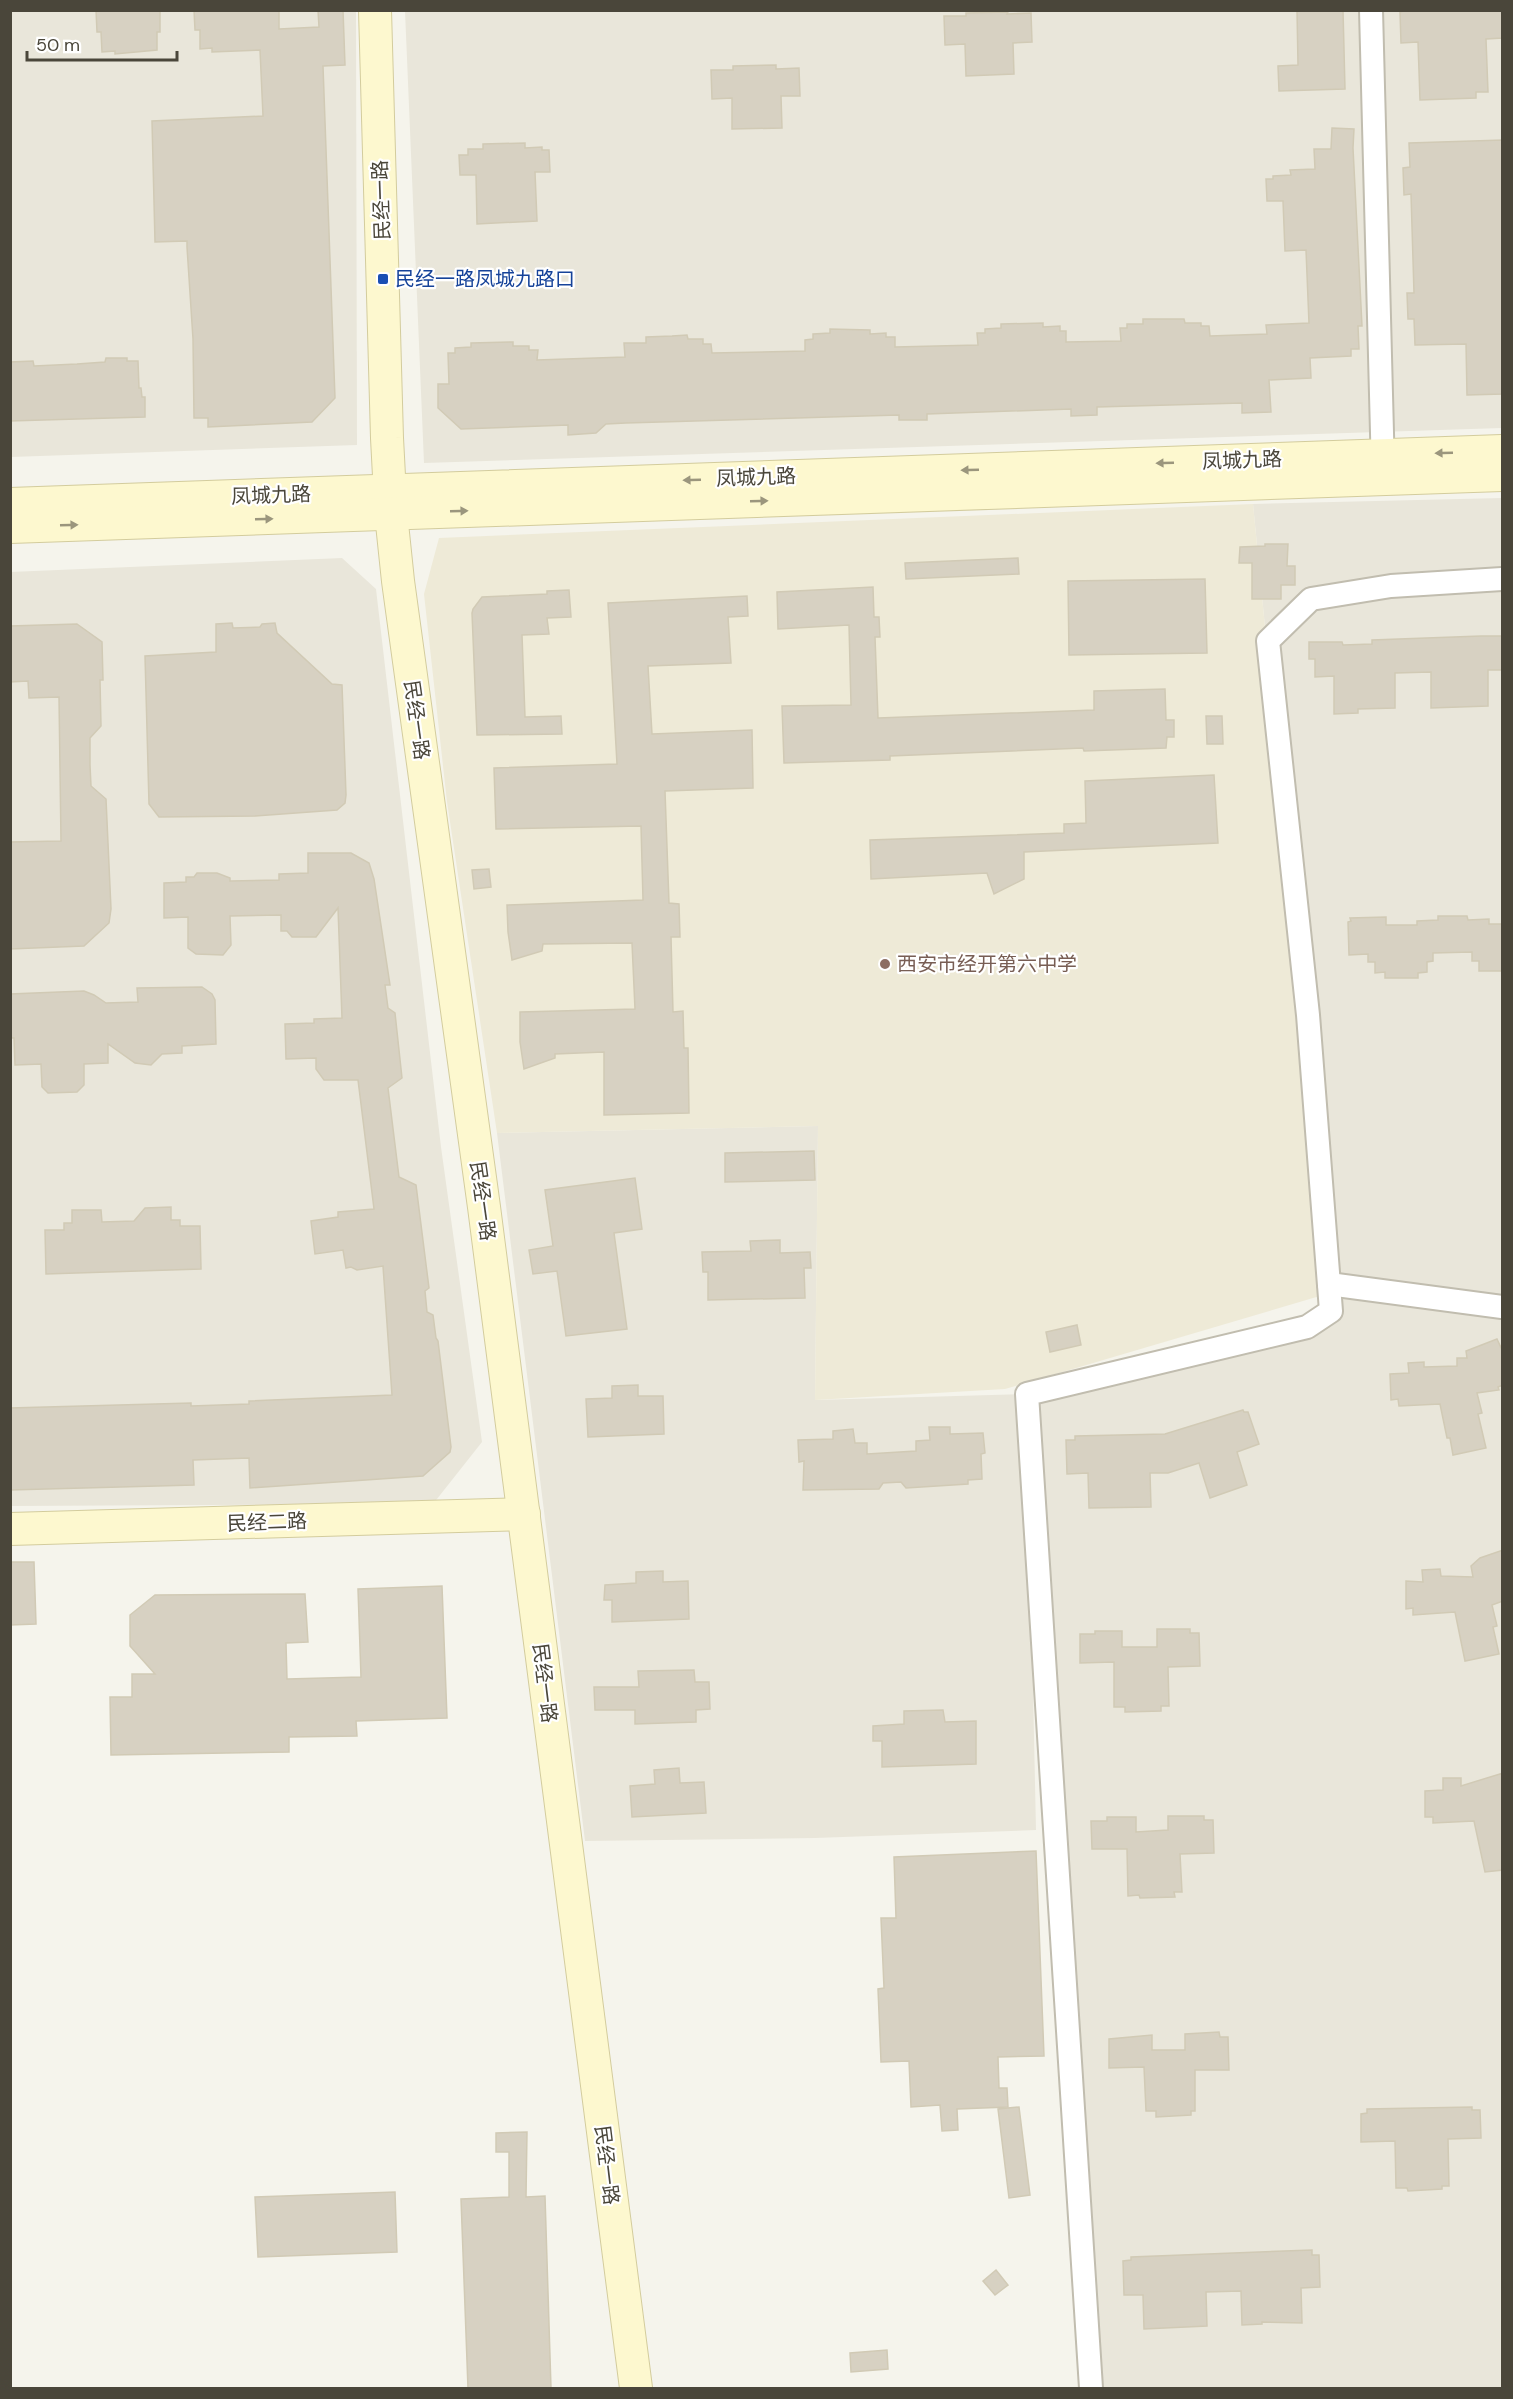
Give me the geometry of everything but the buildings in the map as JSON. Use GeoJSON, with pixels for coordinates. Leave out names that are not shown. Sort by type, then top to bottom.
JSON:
{"type":"FeatureCollection","features":[{"type":"Feature","properties":{"kind":"street","name":"民经一路"},"geometry":{"type":"LineString","coordinates":[[375,10],[390,502],[524,1514],[636,2388]]}},
{"type":"Feature","properties":{"kind":"street"},"geometry":{"type":"LineString","coordinates":[[1371,10],[1383,467]]}},
{"type":"Feature","properties":{"kind":"street","name":"凤城九路"},"geometry":{"type":"LineString","coordinates":[[10,504],[390,502],[1383,467],[1503,451]]}},
{"type":"Feature","properties":{"kind":"street","name":"凤城九路"},"geometry":{"type":"LineString","coordinates":[[1383,467],[1503,475]]}},
{"type":"Feature","properties":{"kind":"street","name":"凤城九路"},"geometry":{"type":"LineString","coordinates":[[10,527],[390,502]]}},
{"type":"Feature","properties":{"kind":"street"},"geometry":{"type":"LineString","coordinates":[[1091,2388],[1027,1394],[1307,1327],[1331,1311],[1308,1015],[1268,641],[1311,600],[1391,586],[1503,579]]}},
{"type":"Feature","properties":{"kind":"street"},"geometry":{"type":"LineString","coordinates":[[1329,1284],[1503,1307]]}},
{"type":"Feature","properties":{"kind":"street","name":"民经二路"},"geometry":{"type":"LineString","coordinates":[[10,1529],[524,1514]]}},
{"type":"Feature","properties":{"kind":"shaded area"},"geometry":{"type":"Polygon","coordinates":[[[10,11],[356,11],[357,445],[11,457],[10,11]]]}},
{"type":"Feature","properties":{"kind":"shaded area"},"geometry":{"type":"Polygon","coordinates":[[[405,11],[1502,11],[1502,428],[424,463],[405,11]]]}},
{"type":"Feature","properties":{"kind":"shaded area"},"geometry":{"type":"Polygon","coordinates":[[[1502,498],[1502,2388],[1100,2388],[1027,1411],[1036,1830],[815,1838],[585,1841],[497,1133],[818,1126],[815,1400],[1027,1394],[1318,1320],[1329,1284],[1253,504],[1502,498]]]}},
{"type":"Feature","properties":{"kind":"shaded area","name":"西安市经开第六中学"},"geometry":{"type":"Polygon","coordinates":[[[1253,504],[1330,1293],[1005,1389],[815,1400],[818,1126],[497,1133],[447,802],[424,594],[439,538],[1253,504]]]}},
{"type":"Feature","properties":{"kind":"shaded area"},"geometry":{"type":"Polygon","coordinates":[[[342,558],[376,589],[441,1147],[482,1442],[433,1504],[11,1506],[10,572],[342,558]]]}},
{"type":"Feature","properties":{"kind":"place","name":"民经一路凤城九路口"},"geometry":{"type":"Point","coordinates":[383,279]}},
{"type":"Feature","properties":{"kind":"place","name":"西安市经开第六中学"},"geometry":{"type":"Point","coordinates":[885,964]}}]}
